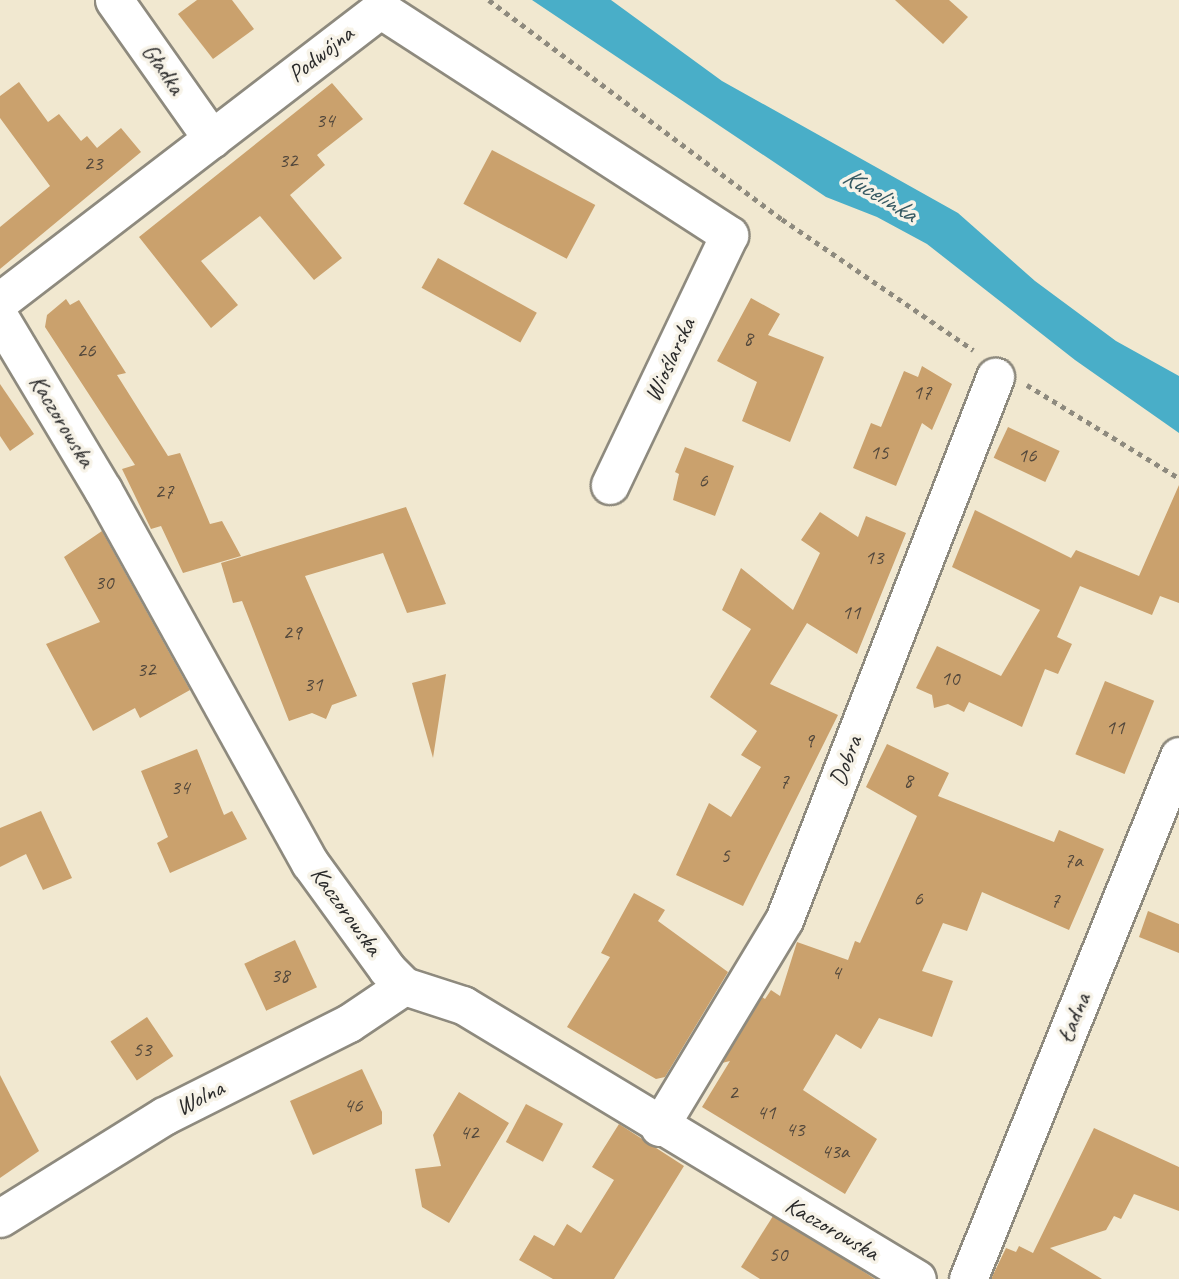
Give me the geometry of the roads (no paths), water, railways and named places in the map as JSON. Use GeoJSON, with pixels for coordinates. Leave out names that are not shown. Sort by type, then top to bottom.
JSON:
{"type":"FeatureCollection","features":[{"type":"Feature","properties":{"kind":"street","name":"Gładka"},"geometry":{"type":"LineString","coordinates":[[114,0],[212,139]]}},
{"type":"Feature","properties":{"kind":"street","name":"Podwójna"},"geometry":{"type":"LineString","coordinates":[[0,301],[380,9],[729,235]]}},
{"type":"Feature","properties":{"kind":"street","name":"Wioślarska"},"geometry":{"type":"LineString","coordinates":[[610,485],[729,235]]}},
{"type":"Feature","properties":{"kind":"street","name":"Kaczorowska"},"geometry":{"type":"LineString","coordinates":[[0,318],[103,490],[310,863],[404,986],[463,1005],[659,1128],[917,1279]]}},
{"type":"Feature","properties":{"kind":"street","name":"Dobra"},"geometry":{"type":"LineString","coordinates":[[659,1128],[784,920],[999,371]]}},
{"type":"Feature","properties":{"kind":"street","name":"Ładna"},"geometry":{"type":"LineString","coordinates":[[968,1279],[1179,756]]}},
{"type":"Feature","properties":{"kind":"street","name":"Wolna"},"geometry":{"type":"LineString","coordinates":[[0,1218],[164,1116],[348,1023],[404,986]]}},
{"type":"Feature","properties":{"kind":"water","name":"Kucelinka"},"geometry":{"type":"Polygon","coordinates":[[[532,0],[611,0],[722,81],[958,213],[1035,281],[1116,341],[1179,376],[1179,433],[1075,360],[927,244],[877,217],[826,197],[532,0]]]}}]}
